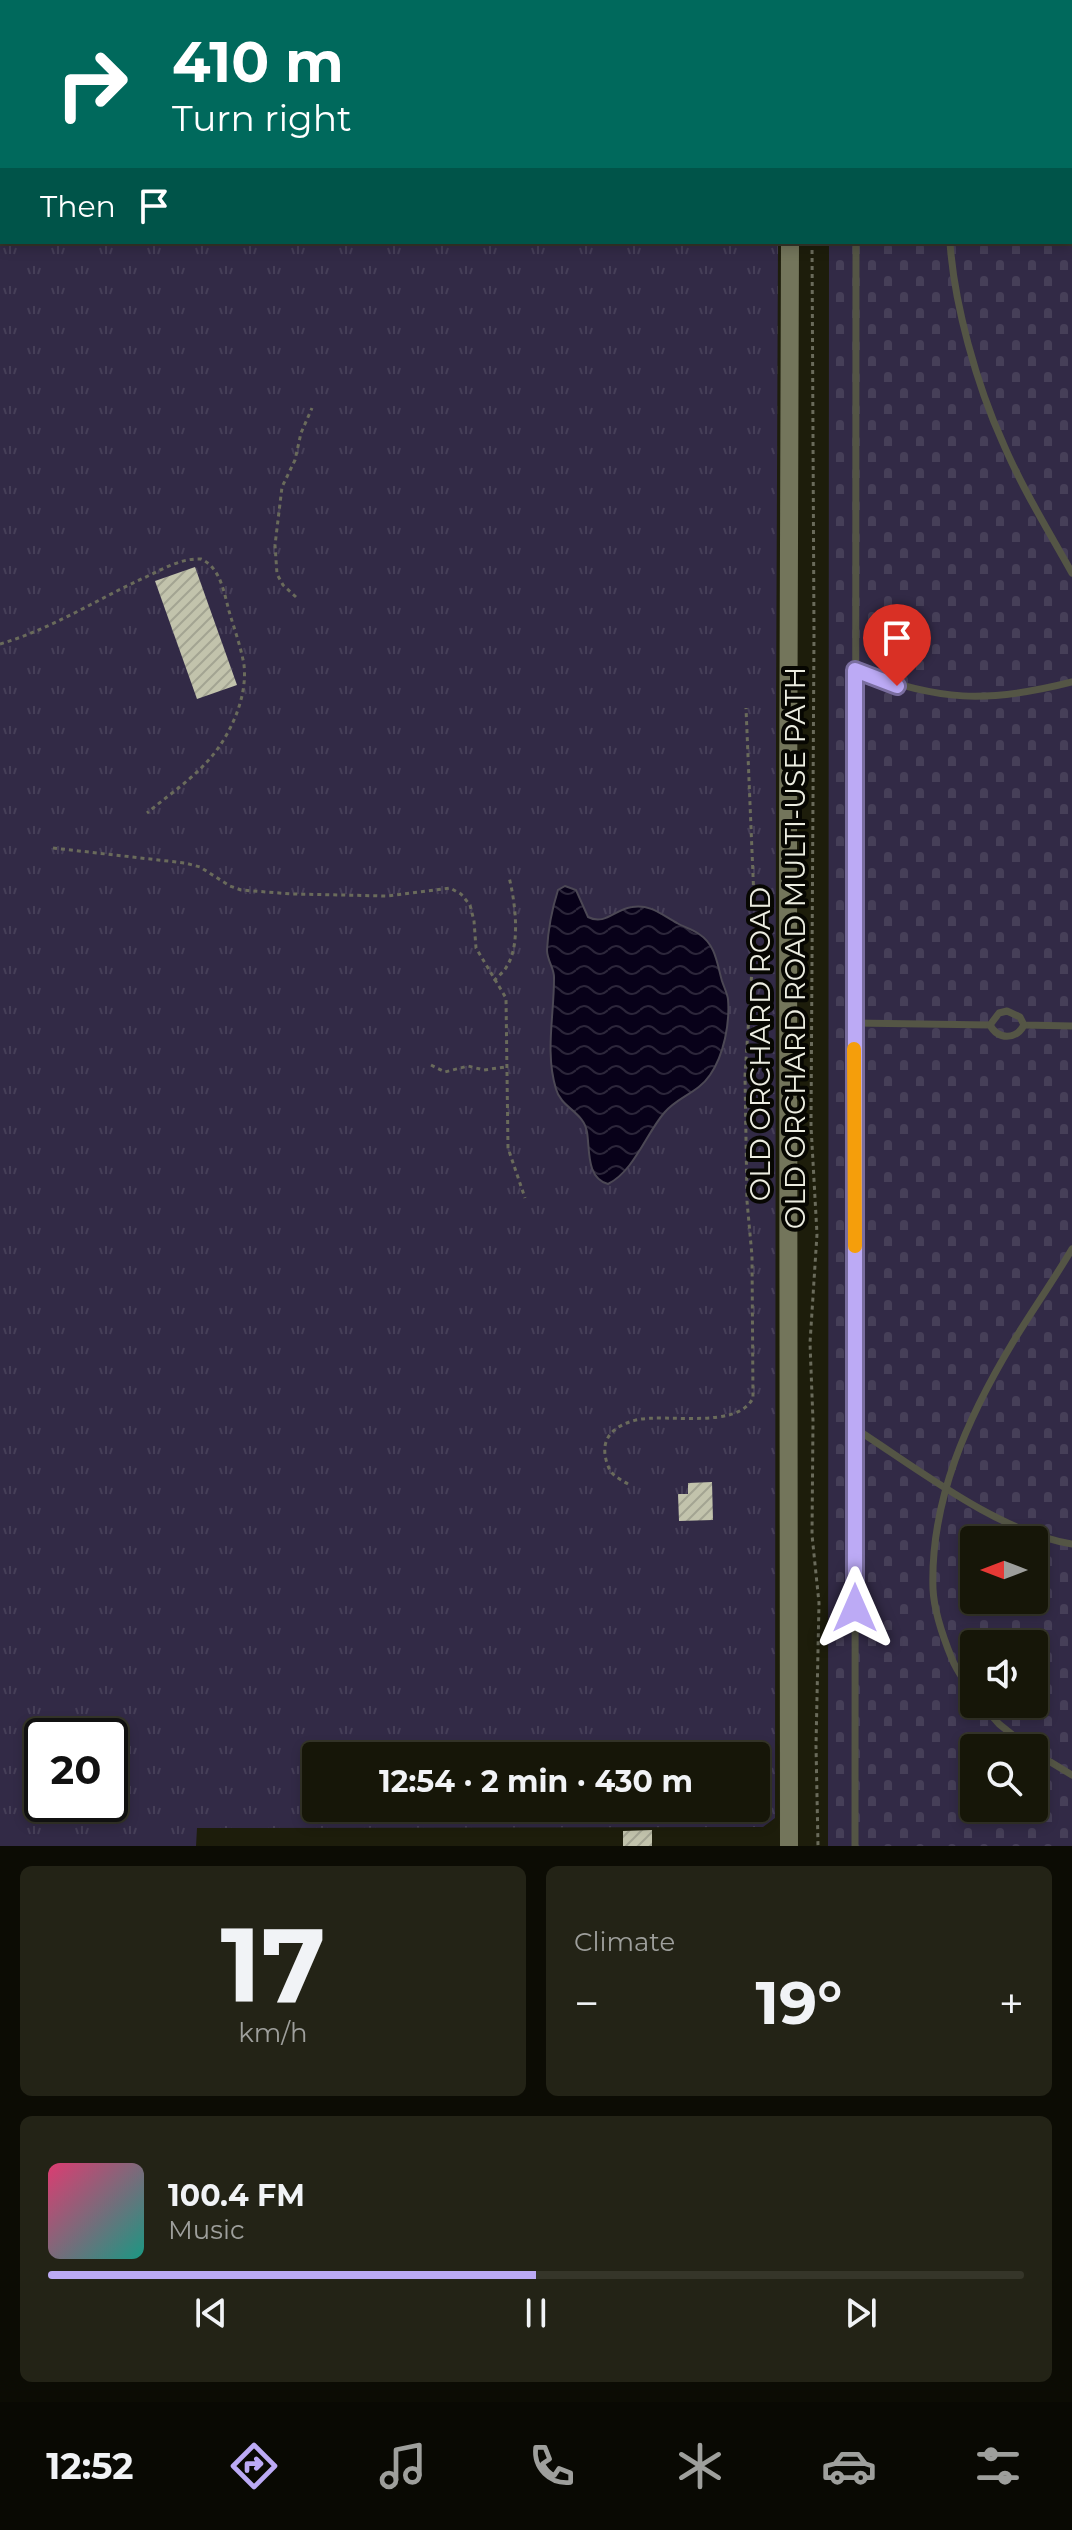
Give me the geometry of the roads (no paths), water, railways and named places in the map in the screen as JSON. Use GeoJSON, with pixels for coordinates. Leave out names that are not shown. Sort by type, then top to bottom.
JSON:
{"type":"FeatureCollection","features":[{"type":"Feature","properties":{"kind":"main road","name":"OLD ORCHARD ROAD"},"geometry":{"type":"LineString","coordinates":[[789,1846],[790,244]]}},
{"type":"Feature","properties":{"kind":"lane"},"geometry":{"type":"LineString","coordinates":[[855,1846],[856,244]]}},
{"type":"Feature","properties":{"kind":"lane"},"geometry":{"type":"LineString","coordinates":[[950,244],[966,333],[997,429],[1028,494],[1072,573]]}},
{"type":"Feature","properties":{"kind":"lane"},"geometry":{"type":"LineString","coordinates":[[855,670],[897,686],[966,697],[1000,697],[1072,682]]}},
{"type":"Feature","properties":{"kind":"lane"},"geometry":{"type":"LineString","coordinates":[[990,1025],[999,1013],[1007,1011],[1020,1017],[1024,1025]]}},
{"type":"Feature","properties":{"kind":"lane"},"geometry":{"type":"LineString","coordinates":[[854,1023],[990,1025]]}},
{"type":"Feature","properties":{"kind":"lane"},"geometry":{"type":"LineString","coordinates":[[990,1025],[997,1034],[1006,1037],[1014,1036],[1024,1025],[1072,1026]]}},
{"type":"Feature","properties":{"kind":"lane"},"geometry":{"type":"LineString","coordinates":[[960,1674],[941,1628],[933,1591],[935,1548],[946,1487],[962,1440],[992,1379],[1072,1249]]}},
{"type":"Feature","properties":{"kind":"lane"},"geometry":{"type":"LineString","coordinates":[[856,1429],[975,1506],[1018,1528],[1072,1544]]}},
{"type":"Feature","properties":{"kind":"lane"},"geometry":{"type":"LineString","coordinates":[[994,1718],[1012,1734]]}},
{"type":"Feature","properties":{"kind":"lane"},"geometry":{"type":"LineString","coordinates":[[1048,1760],[1072,1775]]}},
{"type":"Feature","properties":{"kind":"water"},"geometry":{"type":"Polygon","coordinates":[[[565,886],[576,890],[588,917],[600,920],[626,908],[645,907],[705,938],[717,962],[728,999],[725,1038],[710,1075],[664,1113],[625,1170],[608,1184],[592,1170],[585,1125],[559,1095],[553,1075],[554,975],[547,950],[556,897],[558,890],[565,886]]]}}]}
